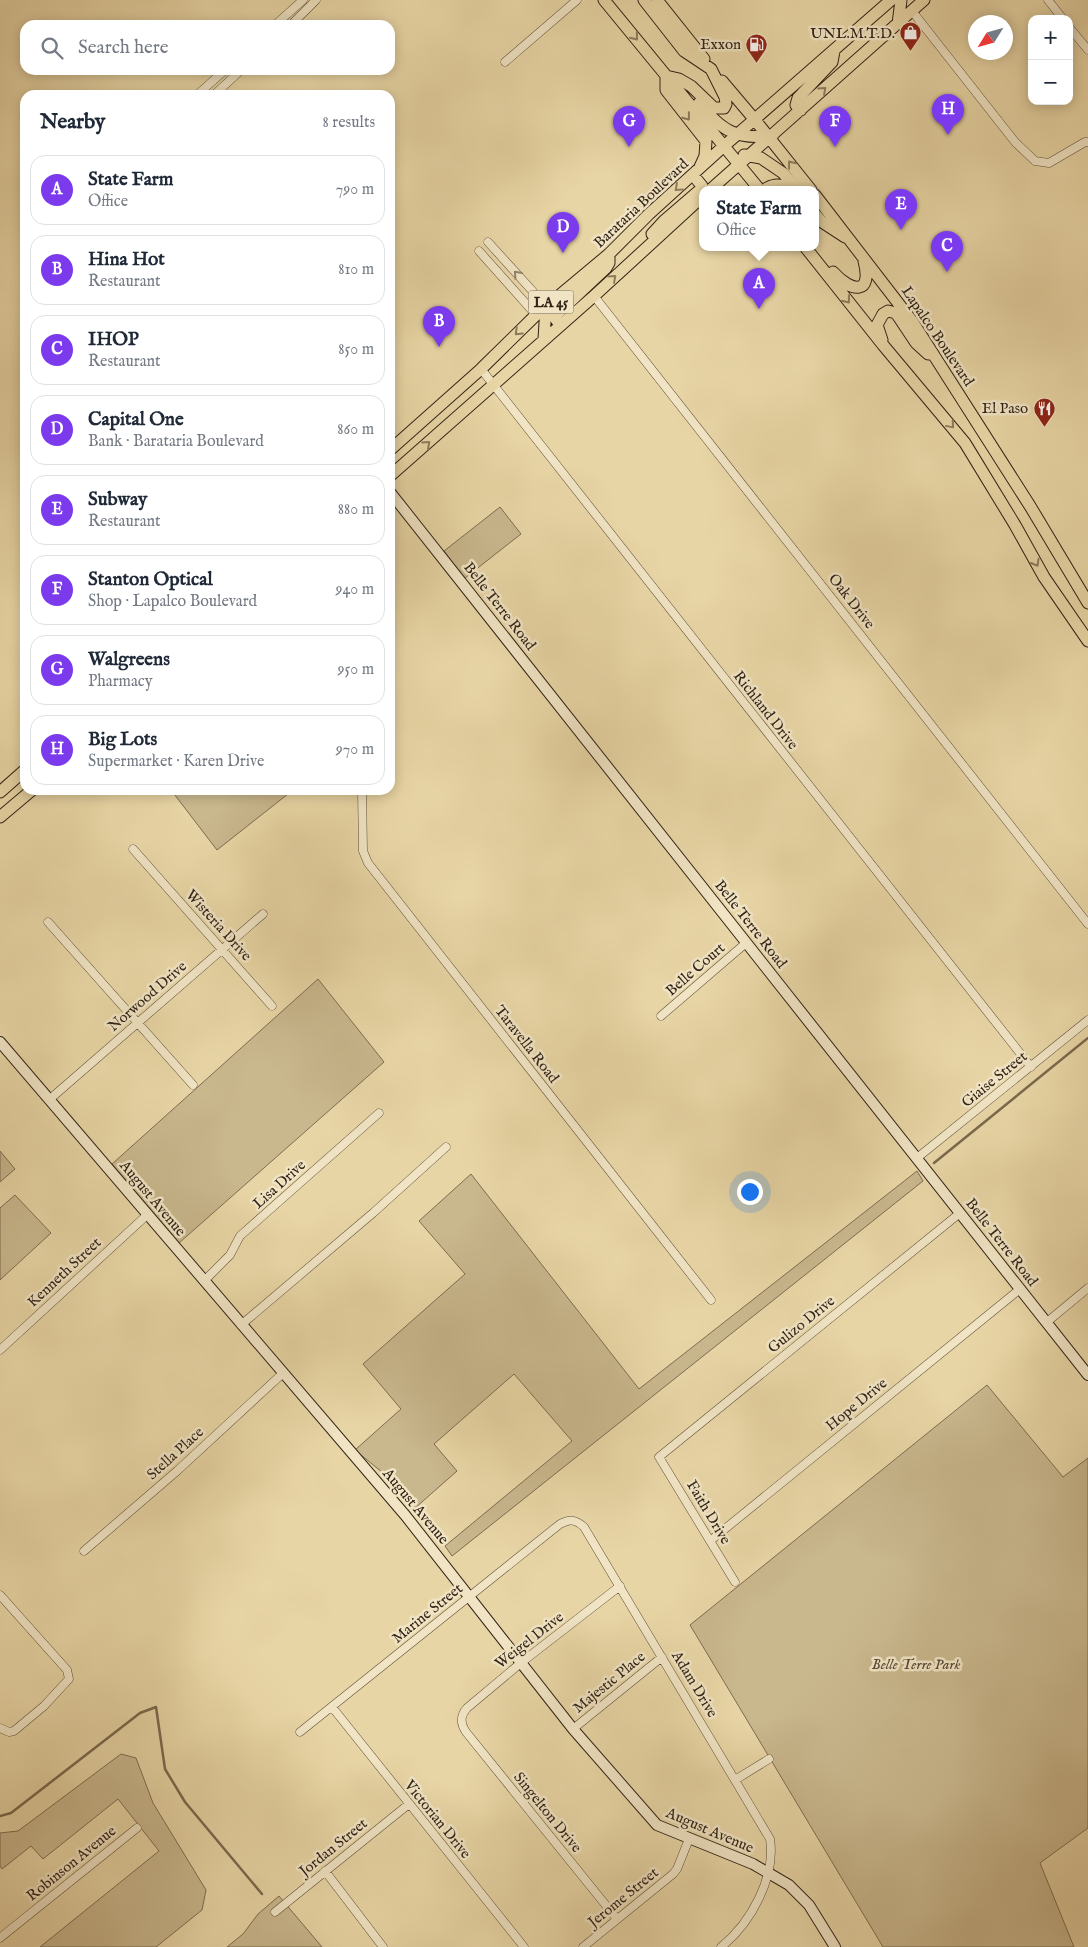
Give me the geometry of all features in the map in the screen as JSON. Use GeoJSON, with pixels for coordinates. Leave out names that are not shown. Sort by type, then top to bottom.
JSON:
{"type":"FeatureCollection","features":[{"type":"Feature","properties":{"kind":"main road"},"geometry":{"type":"LineString","coordinates":[[604,0],[611,5],[666,76],[757,186]]}},
{"type":"Feature","properties":{"kind":"main road"},"geometry":{"type":"LineString","coordinates":[[635,0],[648,15],[666,28]]}},
{"type":"Feature","properties":{"kind":"main road"},"geometry":{"type":"LineString","coordinates":[[644,0],[684,51],[711,69],[725,97],[726,106],[722,109],[714,108],[697,90],[679,79],[666,76]]}},
{"type":"Feature","properties":{"kind":"main road"},"geometry":{"type":"LineString","coordinates":[[657,0],[711,69],[771,136],[808,186]]}},
{"type":"Feature","properties":{"kind":"main road","name":"Barataria Boulevard"},"geometry":{"type":"LineString","coordinates":[[395,446],[481,369],[536,314],[609,254],[649,214],[714,156],[727,149],[738,135],[892,0]]}},
{"type":"Feature","properties":{"kind":"main road"},"geometry":{"type":"LineString","coordinates":[[898,24],[901,0]]}},
{"type":"Feature","properties":{"kind":"main road"},"geometry":{"type":"LineString","coordinates":[[715,186],[898,24],[913,5],[924,0]]}},
{"type":"Feature","properties":{"kind":"main road"},"geometry":{"type":"LineString","coordinates":[[801,110],[796,105],[796,100],[832,62],[834,51]]}},
{"type":"Feature","properties":{"kind":"main road"},"geometry":{"type":"LineString","coordinates":[[666,76],[666,90],[706,141],[705,156],[696,172],[702,186]]}},
{"type":"Feature","properties":{"kind":"main road"},"geometry":{"type":"LineString","coordinates":[[683,82],[718,125],[738,135],[771,136]]}},
{"type":"Feature","properties":{"kind":"main road"},"geometry":{"type":"LineString","coordinates":[[727,149],[761,158],[783,174],[793,186]]}},
{"type":"Feature","properties":{"kind":"main road"},"geometry":{"type":"LineString","coordinates":[[770,186],[774,184],[784,186]]}},
{"type":"Feature","properties":{"kind":"main road"},"geometry":{"type":"LineString","coordinates":[[647,247],[653,232],[699,191]]}},
{"type":"Feature","properties":{"kind":"main road","name":"LA 45"},"geometry":{"type":"LineString","coordinates":[[395,472],[594,296],[699,200]]}},
{"type":"Feature","properties":{"kind":"main road","name":"Lapalco Boulevard"},"geometry":{"type":"LineString","coordinates":[[819,200],[912,321],[1030,506],[1088,603]]}},
{"type":"Feature","properties":{"kind":"main road"},"geometry":{"type":"LineString","coordinates":[[819,219],[852,242]]}},
{"type":"Feature","properties":{"kind":"main road"},"geometry":{"type":"LineString","coordinates":[[810,251],[883,345],[964,443],[1015,525],[1049,586],[1088,641]]}},
{"type":"Feature","properties":{"kind":"main road"},"geometry":{"type":"LineString","coordinates":[[811,251],[852,288],[858,288],[866,280],[867,274],[862,255]]}},
{"type":"Feature","properties":{"kind":"main road"},"geometry":{"type":"LineString","coordinates":[[560,325],[555,318],[556,314],[606,268],[609,263],[609,254]]}},
{"type":"Feature","properties":{"kind":"main road"},"geometry":{"type":"LineString","coordinates":[[544,339],[546,306]]}},
{"type":"Feature","properties":{"kind":"main road"},"geometry":{"type":"LineString","coordinates":[[883,345],[878,325],[883,314],[888,311],[896,313],[916,343],[943,370]]}},
{"type":"Feature","properties":{"kind":"main road"},"geometry":{"type":"LineString","coordinates":[[0,792],[20,774]]}},
{"type":"Feature","properties":{"kind":"main road"},"geometry":{"type":"LineString","coordinates":[[0,817],[26,795]]}},
{"type":"Feature","properties":{"kind":"street"},"geometry":{"type":"LineString","coordinates":[[281,20],[303,0]]}},
{"type":"Feature","properties":{"kind":"street"},"geometry":{"type":"LineString","coordinates":[[296,20],[316,0]]}},
{"type":"Feature","properties":{"kind":"street"},"geometry":{"type":"LineString","coordinates":[[505,62],[577,0]]}},
{"type":"Feature","properties":{"kind":"street"},"geometry":{"type":"LineString","coordinates":[[1048,0],[1060,15]]}},
{"type":"Feature","properties":{"kind":"street"},"geometry":{"type":"LineString","coordinates":[[913,5],[1015,142],[1036,161],[1049,163],[1088,142]]}},
{"type":"Feature","properties":{"kind":"street"},"geometry":{"type":"LineString","coordinates":[[1073,31],[1088,50]]}},
{"type":"Feature","properties":{"kind":"street"},"geometry":{"type":"LineString","coordinates":[[203,90],[219,75]]}},
{"type":"Feature","properties":{"kind":"street"},"geometry":{"type":"LineString","coordinates":[[219,90],[236,75]]}},
{"type":"Feature","properties":{"kind":"street"},"geometry":{"type":"LineString","coordinates":[[488,242],[546,306]]}},
{"type":"Feature","properties":{"kind":"street"},"geometry":{"type":"LineString","coordinates":[[479,251],[536,314]]}},
{"type":"Feature","properties":{"kind":"street","name":"Oak Drive"},"geometry":{"type":"LineString","coordinates":[[594,296],[1088,924]]}},
{"type":"Feature","properties":{"kind":"street","name":"Richland Drive"},"geometry":{"type":"LineString","coordinates":[[481,369],[1031,1067]]}},
{"type":"Feature","properties":{"kind":"street","name":"Belle Terre Road"},"geometry":{"type":"LineString","coordinates":[[395,498],[1088,1375]]}},
{"type":"Feature","properties":{"kind":"street","name":"Taravella Road"},"geometry":{"type":"LineString","coordinates":[[362,795],[363,851],[368,863],[711,1300]]}},
{"type":"Feature","properties":{"kind":"street","name":"Wisteria Drive"},"geometry":{"type":"LineString","coordinates":[[133,849],[272,1006]]}},
{"type":"Feature","properties":{"kind":"street","name":"Norwood Drive"},"geometry":{"type":"LineString","coordinates":[[50,1099],[263,914]]}},
{"type":"Feature","properties":{"kind":"street"},"geometry":{"type":"LineString","coordinates":[[48,922],[193,1085]]}},
{"type":"Feature","properties":{"kind":"street","name":"Belle Court"},"geometry":{"type":"LineString","coordinates":[[661,1016],[746,943]]}},
{"type":"Feature","properties":{"kind":"street","name":"Giaise Street"},"geometry":{"type":"LineString","coordinates":[[917,1158],[1088,1020]]}},
{"type":"Feature","properties":{"kind":"street","name":"August Avenue"},"geometry":{"type":"LineString","coordinates":[[0,1042],[282,1374],[405,1515],[573,1728],[657,1825],[753,1864],[789,1885],[809,1905],[835,1947]]}},
{"type":"Feature","properties":{"kind":"street","name":"Lisa Drive"},"geometry":{"type":"LineString","coordinates":[[204,1281],[230,1255],[240,1236],[379,1113]]}},
{"type":"Feature","properties":{"kind":"street"},"geometry":{"type":"LineString","coordinates":[[241,1325],[373,1213],[446,1146]]}},
{"type":"Feature","properties":{"kind":"street","name":"Gulizo Drive"},"geometry":{"type":"LineString","coordinates":[[659,1456],[960,1213]]}},
{"type":"Feature","properties":{"kind":"street","name":"Kenneth Street"},"geometry":{"type":"LineString","coordinates":[[0,1350],[148,1215]]}},
{"type":"Feature","properties":{"kind":"street"},"geometry":{"type":"LineString","coordinates":[[1047,1322],[1088,1288]]}},
{"type":"Feature","properties":{"kind":"street","name":"Hope Drive"},"geometry":{"type":"LineString","coordinates":[[710,1541],[1020,1289]]}},
{"type":"Feature","properties":{"kind":"street","name":"Stella Place"},"geometry":{"type":"LineString","coordinates":[[84,1551],[184,1464],[282,1374]]}},
{"type":"Feature","properties":{"kind":"street","name":"Faith Drive"},"geometry":{"type":"LineString","coordinates":[[659,1456],[735,1582]]}},
{"type":"Feature","properties":{"kind":"street","name":"Marine Street"},"geometry":{"type":"LineString","coordinates":[[300,1732],[560,1524],[573,1520]]}},
{"type":"Feature","properties":{"kind":"street","name":"Adam Drive"},"geometry":{"type":"LineString","coordinates":[[573,1520],[584,1527],[770,1839],[772,1853],[768,1872],[747,1920],[730,1940],[721,1947]]}},
{"type":"Feature","properties":{"kind":"street","name":"Weigel Drive"},"geometry":{"type":"LineString","coordinates":[[461,1719],[462,1713],[467,1708],[522,1662],[620,1586]]}},
{"type":"Feature","properties":{"kind":"street"},"geometry":{"type":"LineString","coordinates":[[0,1595],[70,1675],[69,1679],[44,1706],[14,1730],[9,1732],[0,1728]]}},
{"type":"Feature","properties":{"kind":"street","name":"Majestic Place"},"geometry":{"type":"LineString","coordinates":[[573,1728],[662,1657]]}},
{"type":"Feature","properties":{"kind":"street","name":"Victorian Drive"},"geometry":{"type":"LineString","coordinates":[[332,1707],[524,1947]]}},
{"type":"Feature","properties":{"kind":"street","name":"Singelton Drive"},"geometry":{"type":"LineString","coordinates":[[461,1719],[466,1732],[617,1919]]}},
{"type":"Feature","properties":{"kind":"street"},"geometry":{"type":"LineString","coordinates":[[735,1780],[768,1759]]}},
{"type":"Feature","properties":{"kind":"street","name":"Jordan Street"},"geometry":{"type":"LineString","coordinates":[[275,1912],[409,1804]]}},
{"type":"Feature","properties":{"kind":"street","name":"Robinson Avenue"},"geometry":{"type":"LineString","coordinates":[[0,1938],[137,1828]]}},
{"type":"Feature","properties":{"kind":"street","name":"Jerome Street"},"geometry":{"type":"LineString","coordinates":[[583,1947],[673,1874],[690,1839]]}},
{"type":"Feature","properties":{"kind":"street"},"geometry":{"type":"LineString","coordinates":[[325,1871],[383,1947]]}},
{"type":"Feature","properties":{"kind":"green space"},"geometry":{"type":"Polygon","coordinates":[[[500,507],[521,534],[465,578],[444,551],[500,507]]]}},
{"type":"Feature","properties":{"kind":"green space"},"geometry":{"type":"Polygon","coordinates":[[[175,795],[287,795],[217,850],[175,795]]]}},
{"type":"Feature","properties":{"kind":"green space"},"geometry":{"type":"Polygon","coordinates":[[[318,979],[384,1062],[179,1243],[112,1164],[318,979]]]}},
{"type":"Feature","properties":{"kind":"green space"},"geometry":{"type":"Polygon","coordinates":[[[0,1151],[15,1169],[0,1182],[0,1151]]]}},
{"type":"Feature","properties":{"kind":"green space"},"geometry":{"type":"Polygon","coordinates":[[[917,1171],[923,1181],[452,1556],[445,1546],[572,1441],[514,1374],[434,1444],[457,1471],[414,1509],[383,1473],[355,1450],[401,1409],[363,1364],[465,1274],[419,1221],[471,1174],[639,1389],[917,1171]]]}},
{"type":"Feature","properties":{"kind":"green space"},"geometry":{"type":"Polygon","coordinates":[[[15,1195],[51,1233],[0,1280],[0,1208],[15,1195]]]}},
{"type":"Feature","properties":{"kind":"green space","name":"Belle Terre Park"},"geometry":{"type":"Polygon","coordinates":[[[987,1385],[1063,1477],[1088,1458],[1088,1828],[1040,1863],[1074,1947],[883,1947],[690,1625],[987,1385]]]}},
{"type":"Feature","properties":{"kind":"green space"},"geometry":{"type":"Polygon","coordinates":[[[121,1754],[136,1758],[153,1803],[206,1890],[202,1910],[156,1947],[40,1947],[159,1851],[118,1799],[43,1859],[31,1846],[2,1869],[0,1866],[0,1833],[18,1831],[121,1754]]]}},
{"type":"Feature","properties":{"kind":"green space"},"geometry":{"type":"Polygon","coordinates":[[[279,1896],[322,1947],[227,1947],[243,1934],[258,1914],[279,1896]]]}},
{"type":"Feature","properties":{"kind":"waterway"},"geometry":{"type":"LineString","coordinates":[[934,1163],[1088,1038]]}},
{"type":"Feature","properties":{"kind":"waterway"},"geometry":{"type":"LineString","coordinates":[[0,1816],[11,1813],[140,1713],[156,1707],[165,1769],[185,1802],[262,1894]]}},
{"type":"Feature","properties":{"kind":"place","name":"UNL.M.T.D."},"geometry":{"type":"Point","coordinates":[911,52]}},
{"type":"Feature","properties":{"kind":"place","name":"Exxon"},"geometry":{"type":"Point","coordinates":[757,63]}},
{"type":"Feature","properties":{"kind":"place","name":"Big Lots"},"geometry":{"type":"Point","coordinates":[948,135]}},
{"type":"Feature","properties":{"kind":"place","name":"Walgreens"},"geometry":{"type":"Point","coordinates":[629,147]}},
{"type":"Feature","properties":{"kind":"place","name":"Stanton Optical"},"geometry":{"type":"Point","coordinates":[835,147]}},
{"type":"Feature","properties":{"kind":"place","name":"Subway"},"geometry":{"type":"Point","coordinates":[901,230]}},
{"type":"Feature","properties":{"kind":"place","name":"Capital One"},"geometry":{"type":"Point","coordinates":[563,253]}},
{"type":"Feature","properties":{"kind":"place","name":"IHOP"},"geometry":{"type":"Point","coordinates":[947,272]}},
{"type":"Feature","properties":{"kind":"place","name":"State Farm"},"geometry":{"type":"Point","coordinates":[759,309]}},
{"type":"Feature","properties":{"kind":"place","name":"Hina Hot"},"geometry":{"type":"Point","coordinates":[439,347]}},
{"type":"Feature","properties":{"kind":"place","name":"El Paso"},"geometry":{"type":"Point","coordinates":[1044,427]}}]}
